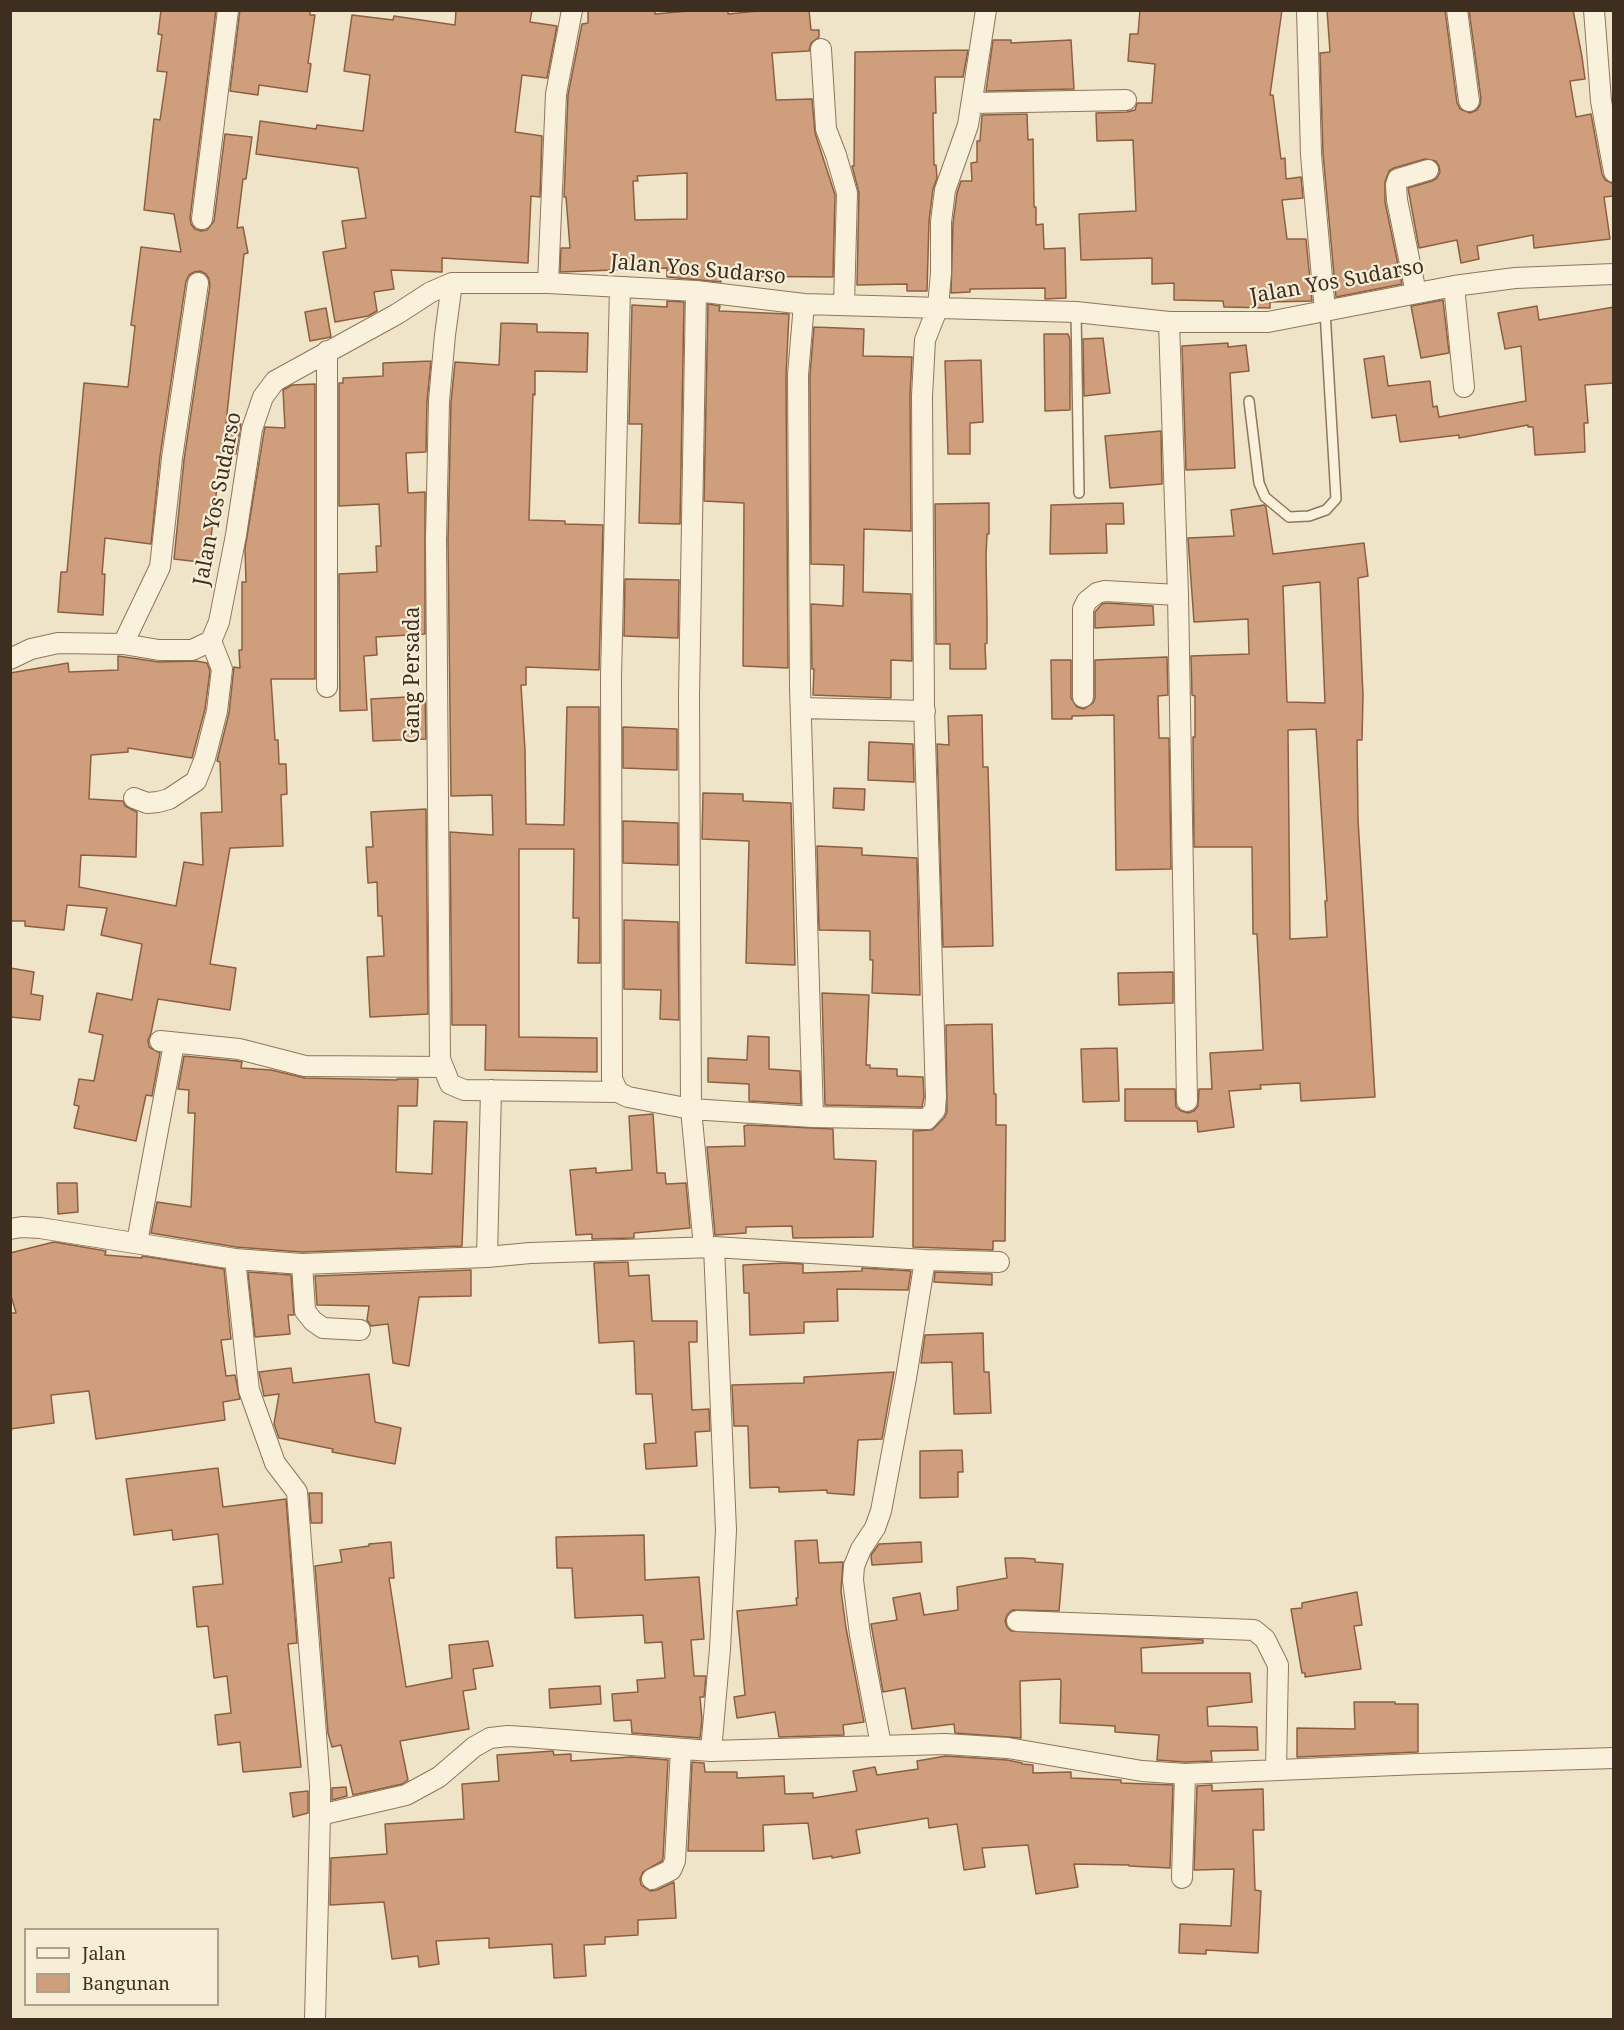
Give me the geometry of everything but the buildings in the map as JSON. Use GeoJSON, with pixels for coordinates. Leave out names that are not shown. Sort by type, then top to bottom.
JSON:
{"type":"FeatureCollection","features":[{"type":"Feature","properties":{"kind":"street"},"geometry":{"type":"LineString","coordinates":[[202,219],[228,10]]}},
{"type":"Feature","properties":{"kind":"street"},"geometry":{"type":"LineString","coordinates":[[548,283],[555,94],[572,10]]}},
{"type":"Feature","properties":{"kind":"street"},"geometry":{"type":"LineString","coordinates":[[137,1242],[167,1042],[239,1049],[305,1066],[442,1067],[450,1084],[464,1090],[618,1092],[641,1100],[691,1109],[813,1117],[927,1119],[935,1110],[924,703],[922,396],[925,340],[939,307],[941,222],[945,190],[968,125],[986,10]]}},
{"type":"Feature","properties":{"kind":"street"},"geometry":{"type":"LineString","coordinates":[[1307,10],[1311,155],[1325,312]]}},
{"type":"Feature","properties":{"kind":"street"},"geometry":{"type":"LineString","coordinates":[[1457,10],[1469,101]]}},
{"type":"Feature","properties":{"kind":"street"},"geometry":{"type":"LineString","coordinates":[[1594,10],[1601,101],[1614,172]]}},
{"type":"Feature","properties":{"kind":"street"},"geometry":{"type":"LineString","coordinates":[[821,49],[826,129],[847,193],[844,305]]}},
{"type":"Feature","properties":{"kind":"street"},"geometry":{"type":"LineString","coordinates":[[972,103],[1126,100]]}},
{"type":"Feature","properties":{"kind":"street"},"geometry":{"type":"LineString","coordinates":[[1416,293],[1396,185],[1398,179],[1428,170]]}},
{"type":"Feature","properties":{"kind":"street","name":"Jalan Yos Sudarso"},"geometry":{"type":"LineString","coordinates":[[211,640],[219,622],[236,535],[252,429],[262,397],[274,381],[397,314],[431,292],[452,283],[548,283],[696,291],[804,304],[1076,312],[1169,322],[1268,322],[1454,286],[1515,278],[1614,274]]}},
{"type":"Feature","properties":{"kind":"street"},"geometry":{"type":"LineString","coordinates":[[123,644],[160,567],[172,458],[198,283]]}},
{"type":"Feature","properties":{"kind":"street","name":"Gang Persada"},"geometry":{"type":"LineString","coordinates":[[442,1067],[436,540],[439,401],[452,283]]}},
{"type":"Feature","properties":{"kind":"street"},"geometry":{"type":"LineString","coordinates":[[1454,286],[1464,387]]}},
{"type":"Feature","properties":{"kind":"street"},"geometry":{"type":"LineString","coordinates":[[618,1092],[612,1079],[611,677],[620,287]]}},
{"type":"Feature","properties":{"kind":"street"},"geometry":{"type":"LineString","coordinates":[[696,291],[689,696],[691,1109],[709,1247],[726,1530],[720,1649],[711,1751]]}},
{"type":"Feature","properties":{"kind":"street"},"geometry":{"type":"LineString","coordinates":[[804,304],[798,375],[801,699],[813,1117]]}},
{"type":"Feature","properties":{"kind":"street"},"geometry":{"type":"LineString","coordinates":[[1169,322],[1178,595],[1187,1101]]}},
{"type":"Feature","properties":{"kind":"street"},"geometry":{"type":"LineString","coordinates":[[327,351],[327,687]]}},
{"type":"Feature","properties":{"kind":"street"},"geometry":{"type":"LineString","coordinates":[[1083,697],[1083,609],[1087,601],[1097,593],[1106,591],[1178,595]]}},
{"type":"Feature","properties":{"kind":"street"},"geometry":{"type":"LineString","coordinates":[[10,659],[31,649],[58,643],[123,644],[159,651],[192,650],[211,640],[222,669],[217,711],[205,758],[196,780],[170,799],[147,803],[134,798]]}},
{"type":"Feature","properties":{"kind":"street"},"geometry":{"type":"LineString","coordinates":[[801,699],[924,703]]}},
{"type":"Feature","properties":{"kind":"street"},"geometry":{"type":"LineString","coordinates":[[488,1257],[491,1090]]}},
{"type":"Feature","properties":{"kind":"street"},"geometry":{"type":"LineString","coordinates":[[10,1229],[40,1228],[235,1259],[302,1264],[709,1247],[925,1260],[999,1262]]}},
{"type":"Feature","properties":{"kind":"street"},"geometry":{"type":"LineString","coordinates":[[235,1259],[249,1390],[272,1455],[297,1492],[298,1500],[320,1785],[315,2019]]}},
{"type":"Feature","properties":{"kind":"street"},"geometry":{"type":"LineString","coordinates":[[881,1745],[860,1635],[853,1580],[854,1566],[878,1519],[908,1369],[925,1260]]}},
{"type":"Feature","properties":{"kind":"street"},"geometry":{"type":"LineString","coordinates":[[302,1264],[305,1311],[313,1321],[323,1328],[360,1330]]}},
{"type":"Feature","properties":{"kind":"street"},"geometry":{"type":"LineString","coordinates":[[1017,1622],[1223,1627],[1254,1630],[1265,1639],[1274,1652],[1278,1665],[1276,1770]]}},
{"type":"Feature","properties":{"kind":"street"},"geometry":{"type":"LineString","coordinates":[[320,1815],[406,1795],[440,1777],[474,1747],[490,1738],[525,1737],[711,1751],[945,1744],[1008,1748],[1142,1771],[1185,1774],[1614,1758]]}},
{"type":"Feature","properties":{"kind":"street"},"geometry":{"type":"LineString","coordinates":[[652,1879],[671,1870],[675,1861],[681,1749]]}},
{"type":"Feature","properties":{"kind":"street"},"geometry":{"type":"LineString","coordinates":[[1182,1878],[1185,1774]]}},
{"type":"Feature","properties":{"kind":"lane"},"geometry":{"type":"LineString","coordinates":[[1076,312],[1079,494]]}},
{"type":"Feature","properties":{"kind":"lane"},"geometry":{"type":"LineString","coordinates":[[1250,401],[1259,483],[1265,497],[1289,517],[1309,516],[1326,510],[1336,499],[1325,312]]}}]}
